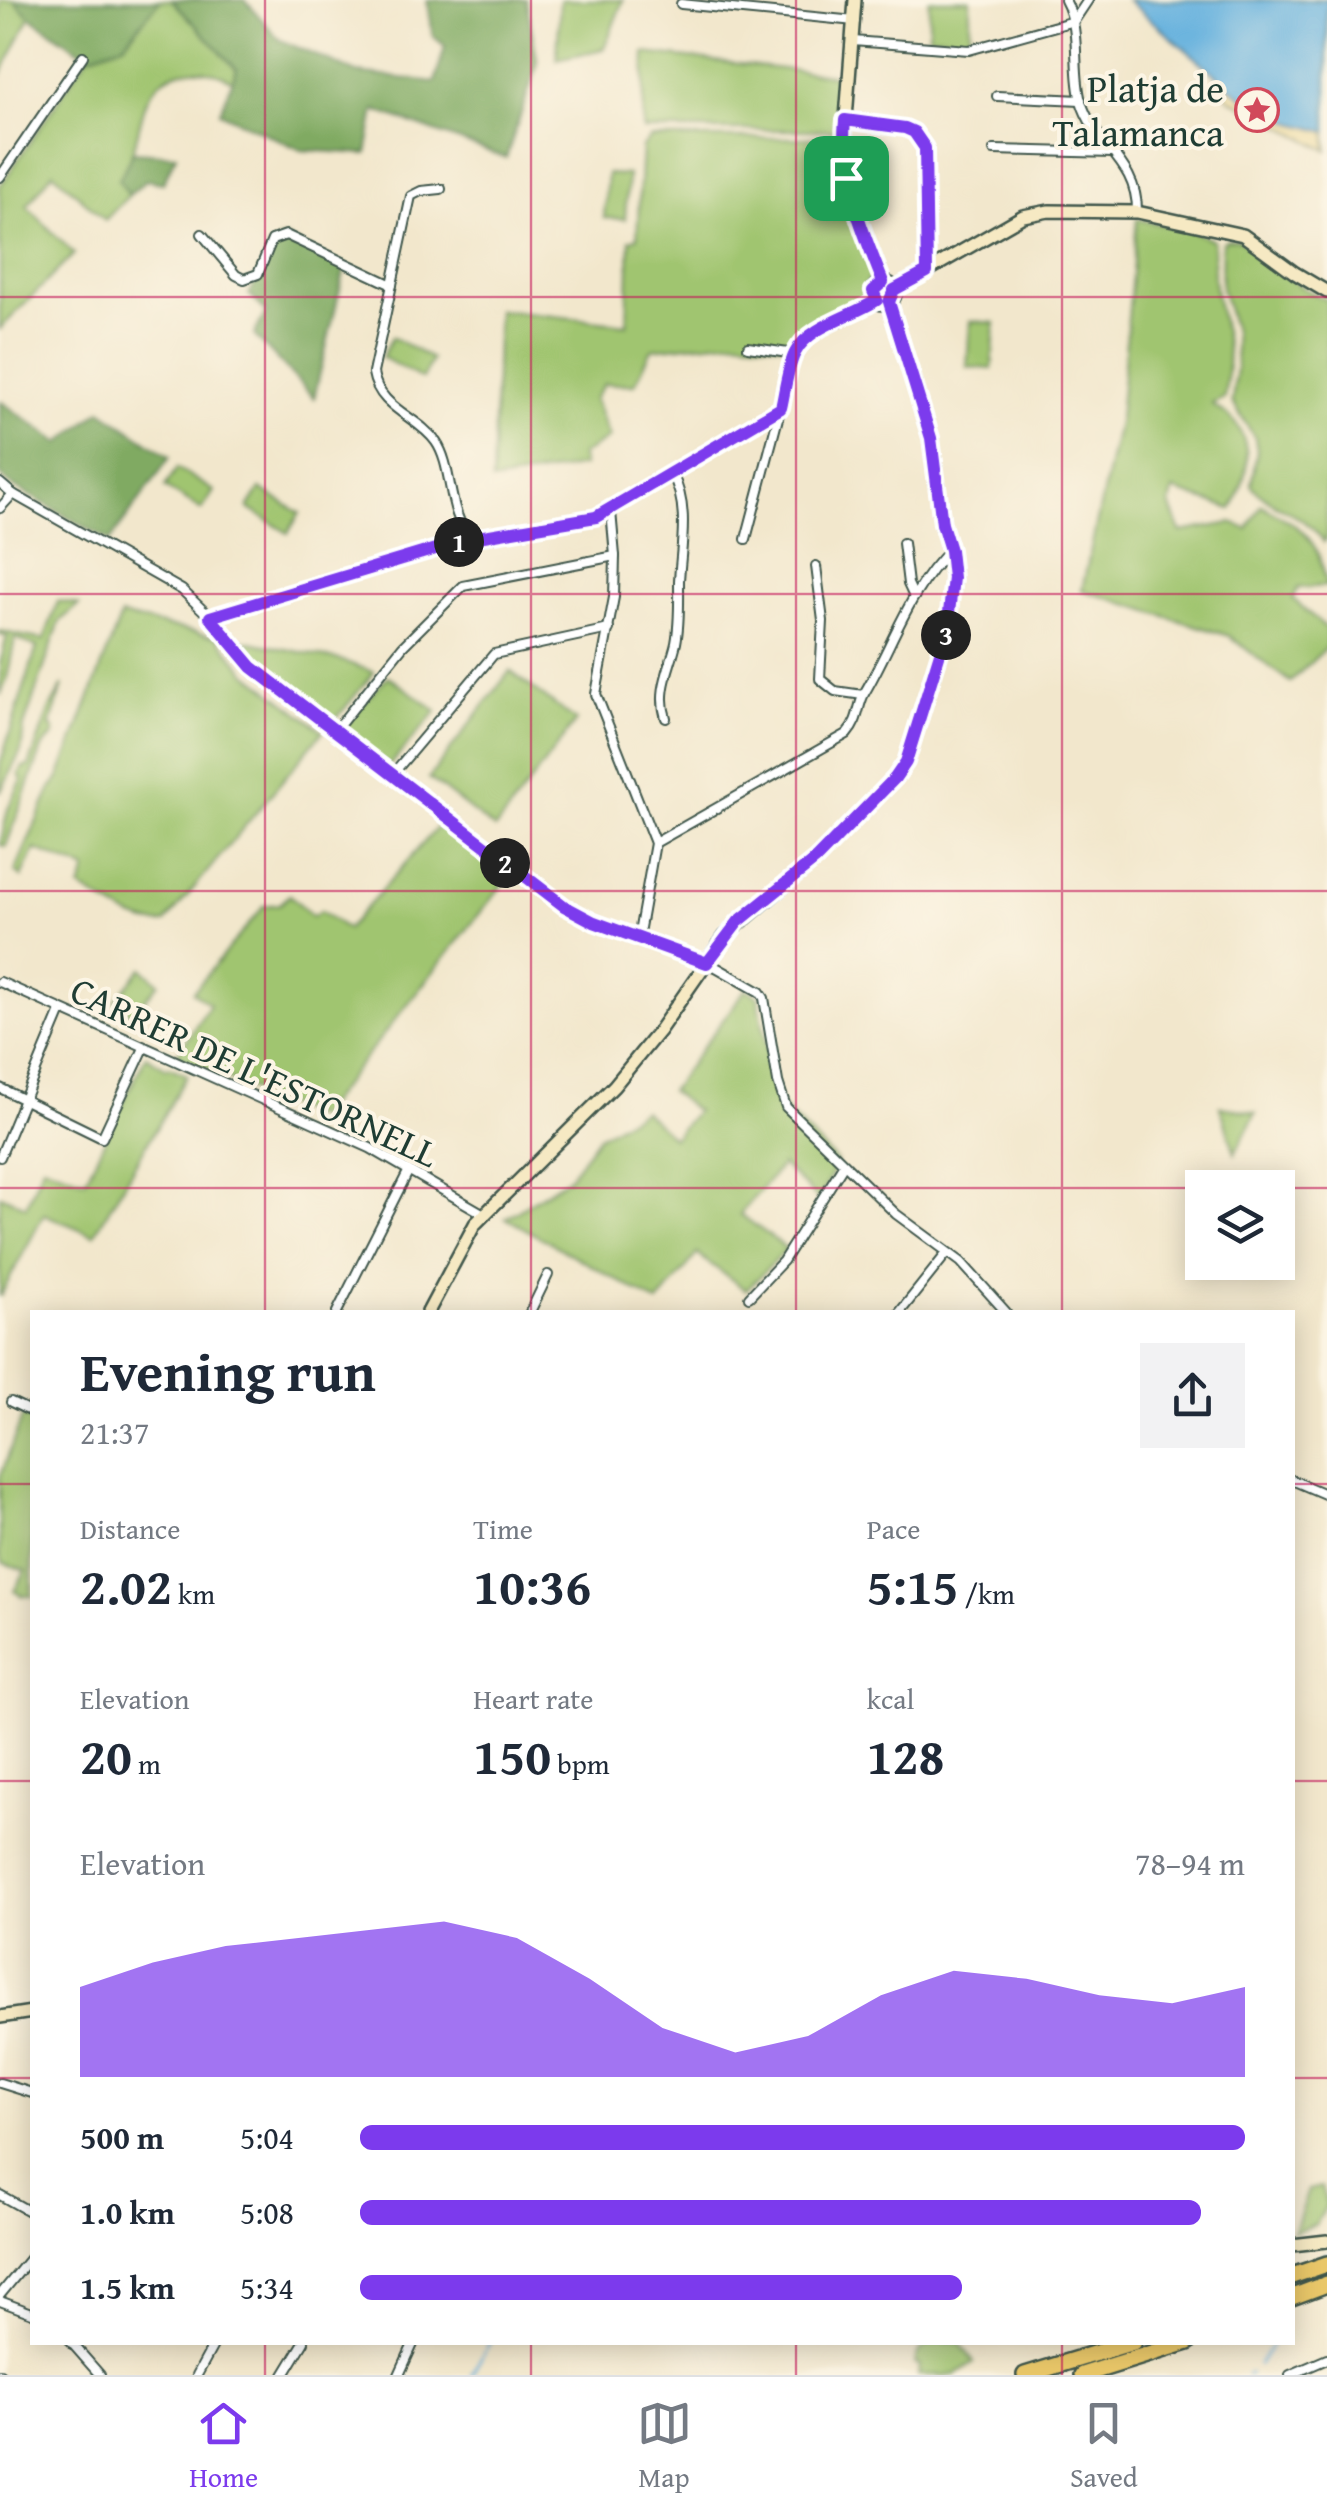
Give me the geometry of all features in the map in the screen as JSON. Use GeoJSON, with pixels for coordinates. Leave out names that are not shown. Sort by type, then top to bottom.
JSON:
{"type":"FeatureCollection","features":[{"type":"Feature","properties":{"kind":"highway"},"geometry":{"type":"LineString","coordinates":[[1295,2275],[1327,2264]]}},
{"type":"Feature","properties":{"kind":"highway"},"geometry":{"type":"LineString","coordinates":[[1295,2285],[1327,2274]]}},
{"type":"Feature","properties":{"kind":"highway"},"geometry":{"type":"LineString","coordinates":[[1295,2295],[1327,2284]]}},
{"type":"Feature","properties":{"kind":"highway"},"geometry":{"type":"LineString","coordinates":[[1295,2306],[1327,2295]]}},
{"type":"Feature","properties":{"kind":"highway"},"geometry":{"type":"LineString","coordinates":[[1082,2357],[1108,2345]]}},
{"type":"Feature","properties":{"kind":"highway"},"geometry":{"type":"LineString","coordinates":[[1025,2375],[1123,2345]]}},
{"type":"Feature","properties":{"kind":"highway"},"geometry":{"type":"LineString","coordinates":[[1066,2375],[1152,2345]]}},
{"type":"Feature","properties":{"kind":"highway"},"geometry":{"type":"LineString","coordinates":[[1082,2375],[1178,2345]]}},
{"type":"Feature","properties":{"kind":"street"},"geometry":{"type":"LineString","coordinates":[[429,1310],[466,1237],[484,1214],[562,1142],[614,1086],[738,922],[816,859],[906,762],[947,630],[953,578],[931,438],[842,158],[856,0]]}},
{"type":"Feature","properties":{"kind":"street"},"geometry":{"type":"LineString","coordinates":[[1065,0],[1074,21],[1081,100],[1100,138],[1131,175],[1138,196],[1137,212]]}},
{"type":"Feature","properties":{"kind":"street"},"geometry":{"type":"LineString","coordinates":[[853,41],[969,50],[1074,21],[1088,0]]}},
{"type":"Feature","properties":{"kind":"street"},"geometry":{"type":"LineString","coordinates":[[681,4],[855,21]]}},
{"type":"Feature","properties":{"kind":"street"},"geometry":{"type":"LineString","coordinates":[[0,177],[83,56]]}},
{"type":"Feature","properties":{"kind":"street"},"geometry":{"type":"LineString","coordinates":[[998,96],[1081,100]]}},
{"type":"Feature","properties":{"kind":"street"},"geometry":{"type":"LineString","coordinates":[[845,120],[905,128],[921,140],[926,159],[927,272]]}},
{"type":"Feature","properties":{"kind":"street"},"geometry":{"type":"LineString","coordinates":[[994,150],[1114,153]]}},
{"type":"Feature","properties":{"kind":"street"},"geometry":{"type":"LineString","coordinates":[[441,189],[412,196],[373,373],[376,389],[436,443],[460,522],[472,538]]}},
{"type":"Feature","properties":{"kind":"street"},"geometry":{"type":"LineString","coordinates":[[746,539],[794,354],[808,338],[1034,212],[1137,212],[1243,235],[1327,292]]}},
{"type":"Feature","properties":{"kind":"street"},"geometry":{"type":"LineString","coordinates":[[202,234],[236,275],[244,279],[258,274],[272,240],[286,234],[392,285]]}},
{"type":"Feature","properties":{"kind":"street"},"geometry":{"type":"LineString","coordinates":[[748,347],[794,354]]}},
{"type":"Feature","properties":{"kind":"street"},"geometry":{"type":"LineString","coordinates":[[210,617],[472,538],[596,517],[781,408]]}},
{"type":"Feature","properties":{"kind":"street"},"geometry":{"type":"LineString","coordinates":[[666,718],[662,696],[678,627],[683,552],[680,487],[672,474]]}},
{"type":"Feature","properties":{"kind":"street"},"geometry":{"type":"LineString","coordinates":[[0,483],[182,590],[252,667],[572,912],[707,963],[760,992],[782,1100],[896,1214],[961,1262],[1004,1310]]}},
{"type":"Feature","properties":{"kind":"street"},"geometry":{"type":"LineString","coordinates":[[0,508],[13,494]]}},
{"type":"Feature","properties":{"kind":"street"},"geometry":{"type":"LineString","coordinates":[[611,511],[615,556],[609,629],[596,694],[655,842],[638,939]]}},
{"type":"Feature","properties":{"kind":"street"},"geometry":{"type":"LineString","coordinates":[[903,543],[908,584],[914,597]]}},
{"type":"Feature","properties":{"kind":"street"},"geometry":{"type":"LineString","coordinates":[[655,842],[847,734],[857,723],[863,695],[914,597],[950,550]]}},
{"type":"Feature","properties":{"kind":"street"},"geometry":{"type":"LineString","coordinates":[[334,732],[403,646],[464,586],[615,556]]}},
{"type":"Feature","properties":{"kind":"street"},"geometry":{"type":"LineString","coordinates":[[816,566],[823,621],[820,678],[835,690],[863,695]]}},
{"type":"Feature","properties":{"kind":"street"},"geometry":{"type":"LineString","coordinates":[[391,776],[494,654],[609,629]]}},
{"type":"Feature","properties":{"kind":"street","name":"CARRER DE L'ESTORNELL"},"geometry":{"type":"LineString","coordinates":[[0,982],[361,1144],[484,1214]]}},
{"type":"Feature","properties":{"kind":"street"},"geometry":{"type":"LineString","coordinates":[[0,1157],[61,1011]]}},
{"type":"Feature","properties":{"kind":"street"},"geometry":{"type":"LineString","coordinates":[[0,1088],[102,1138],[144,1048]]}},
{"type":"Feature","properties":{"kind":"street"},"geometry":{"type":"LineString","coordinates":[[748,1298],[782,1262],[844,1164]]}},
{"type":"Feature","properties":{"kind":"street"},"geometry":{"type":"LineString","coordinates":[[338,1310],[409,1170]]}},
{"type":"Feature","properties":{"kind":"street"},"geometry":{"type":"LineString","coordinates":[[906,1310],[948,1253]]}},
{"type":"Feature","properties":{"kind":"street"},"geometry":{"type":"LineString","coordinates":[[531,1310],[548,1276]]}},
{"type":"Feature","properties":{"kind":"street"},"geometry":{"type":"LineString","coordinates":[[12,1402],[30,1411]]}},
{"type":"Feature","properties":{"kind":"street"},"geometry":{"type":"LineString","coordinates":[[1295,1481],[1327,1495]]}},
{"type":"Feature","properties":{"kind":"street"},"geometry":{"type":"LineString","coordinates":[[0,2017],[30,2012]]}},
{"type":"Feature","properties":{"kind":"street"},"geometry":{"type":"LineString","coordinates":[[0,2083],[30,2092]]}},
{"type":"Feature","properties":{"kind":"street"},"geometry":{"type":"LineString","coordinates":[[0,2196],[30,2212]]}},
{"type":"Feature","properties":{"kind":"street"},"geometry":{"type":"LineString","coordinates":[[1297,2242],[1327,2240]]}},
{"type":"Feature","properties":{"kind":"street"},"geometry":{"type":"LineString","coordinates":[[30,2258],[0,2298],[30,2312]]}},
{"type":"Feature","properties":{"kind":"street"},"geometry":{"type":"LineString","coordinates":[[0,2272],[12,2280]]}},
{"type":"Feature","properties":{"kind":"street"},"geometry":{"type":"LineString","coordinates":[[74,2345],[100,2375]]}},
{"type":"Feature","properties":{"kind":"street"},"geometry":{"type":"LineString","coordinates":[[198,2375],[214,2345]]}},
{"type":"Feature","properties":{"kind":"street"},"geometry":{"type":"LineString","coordinates":[[284,2375],[302,2345]]}},
{"type":"Feature","properties":{"kind":"street"},"geometry":{"type":"LineString","coordinates":[[400,2375],[413,2345]]}},
{"type":"Feature","properties":{"kind":"street"},"geometry":{"type":"LineString","coordinates":[[1290,2375],[1327,2359]]}},
{"type":"Feature","properties":{"kind":"green space"},"geometry":{"type":"Polygon","coordinates":[[[0,0],[14,0],[30,17],[0,77],[0,0]]]}},
{"type":"Feature","properties":{"kind":"green space"},"geometry":{"type":"Polygon","coordinates":[[[14,0],[160,0],[124,44],[88,56],[30,17],[14,0]]]}},
{"type":"Feature","properties":{"kind":"green space"},"geometry":{"type":"Polygon","coordinates":[[[160,0],[172,0],[237,70],[233,81],[211,72],[187,70],[157,85],[146,102],[133,150],[119,180],[129,195],[105,220],[53,172],[27,206],[74,254],[0,329],[0,186],[88,56],[124,44],[160,0]]]}},
{"type":"Feature","properties":{"kind":"green space"},"geometry":{"type":"Polygon","coordinates":[[[172,0],[245,0],[280,40],[357,73],[435,82],[445,46],[433,36],[427,0],[526,0],[538,63],[506,158],[375,110],[367,154],[301,150],[220,112],[237,69],[172,0]]]}},
{"type":"Feature","properties":{"kind":"green space"},"geometry":{"type":"Polygon","coordinates":[[[560,0],[623,0],[604,49],[557,59],[560,0]]]}},
{"type":"Feature","properties":{"kind":"green space"},"geometry":{"type":"Polygon","coordinates":[[[929,0],[970,0],[970,39],[929,36],[929,0]]]}},
{"type":"Feature","properties":{"kind":"green space"},"geometry":{"type":"Polygon","coordinates":[[[645,53],[843,76],[837,130],[643,130],[645,53]]]}},
{"type":"Feature","properties":{"kind":"green space"},"geometry":{"type":"Polygon","coordinates":[[[651,138],[836,138],[843,191],[872,275],[863,291],[864,303],[799,334],[793,346],[736,340],[652,349],[635,384],[604,384],[594,399],[609,438],[581,455],[583,466],[492,482],[498,310],[627,324],[630,240],[637,238],[642,147],[651,138]]]}},
{"type":"Feature","properties":{"kind":"green space"},"geometry":{"type":"Polygon","coordinates":[[[133,152],[176,155],[163,183],[146,180],[129,195],[119,180],[133,152]]]}},
{"type":"Feature","properties":{"kind":"green space"},"geometry":{"type":"Polygon","coordinates":[[[607,174],[628,175],[625,219],[604,218],[607,174]]]}},
{"type":"Feature","properties":{"kind":"green space"},"geometry":{"type":"Polygon","coordinates":[[[1137,219],[1192,231],[1213,240],[1214,282],[1228,366],[1224,398],[1212,404],[1239,429],[1246,451],[1245,474],[1232,509],[1173,490],[1170,505],[1181,532],[1231,523],[1248,529],[1261,505],[1298,528],[1319,556],[1327,586],[1298,588],[1293,599],[1327,629],[1327,647],[1290,682],[1229,636],[1082,590],[1119,419],[1137,219]]]}},
{"type":"Feature","properties":{"kind":"green space"},"geometry":{"type":"Polygon","coordinates":[[[286,238],[345,268],[314,398],[254,335],[266,312],[249,294],[280,239],[286,238]]]}},
{"type":"Feature","properties":{"kind":"green space"},"geometry":{"type":"Polygon","coordinates":[[[1227,239],[1239,240],[1303,288],[1327,300],[1324,542],[1307,524],[1251,485],[1257,451],[1255,438],[1232,402],[1236,368],[1234,331],[1221,288],[1222,243],[1227,239]]]}},
{"type":"Feature","properties":{"kind":"green space"},"geometry":{"type":"Polygon","coordinates":[[[970,321],[995,323],[992,369],[967,367],[970,321]]]}},
{"type":"Feature","properties":{"kind":"green space"},"geometry":{"type":"Polygon","coordinates":[[[392,337],[432,359],[422,379],[382,357],[392,337]]]}},
{"type":"Feature","properties":{"kind":"green space"},"geometry":{"type":"Polygon","coordinates":[[[0,401],[60,443],[101,410],[170,457],[110,541],[0,475],[0,401]]]}},
{"type":"Feature","properties":{"kind":"green space"},"geometry":{"type":"Polygon","coordinates":[[[177,468],[214,491],[202,510],[165,487],[177,468]]]}},
{"type":"Feature","properties":{"kind":"green space"},"geometry":{"type":"Polygon","coordinates":[[[260,489],[300,513],[288,533],[248,508],[260,489]]]}},
{"type":"Feature","properties":{"kind":"green space"},"geometry":{"type":"Polygon","coordinates":[[[58,601],[79,605],[60,621],[24,726],[21,751],[0,793],[0,764],[37,647],[15,638],[0,696],[0,665],[7,636],[0,635],[0,631],[44,640],[58,601]]]}},
{"type":"Feature","properties":{"kind":"green space"},"geometry":{"type":"Polygon","coordinates":[[[121,616],[217,637],[246,672],[323,731],[165,923],[143,921],[110,906],[80,888],[87,870],[35,849],[22,877],[15,872],[51,788],[59,778],[121,616]]]}},
{"type":"Feature","properties":{"kind":"green space"},"geometry":{"type":"Polygon","coordinates":[[[240,640],[340,660],[374,672],[332,724],[257,666],[240,640]]]}},
{"type":"Feature","properties":{"kind":"green space"},"geometry":{"type":"Polygon","coordinates":[[[510,671],[576,721],[495,829],[429,778],[510,671]]]}},
{"type":"Feature","properties":{"kind":"green space"},"geometry":{"type":"Polygon","coordinates":[[[388,676],[437,711],[389,766],[344,735],[343,727],[388,676]]]}},
{"type":"Feature","properties":{"kind":"green space"},"geometry":{"type":"Polygon","coordinates":[[[63,685],[50,726],[54,735],[43,746],[6,846],[0,845],[8,809],[22,780],[19,774],[29,766],[49,710],[63,685]]]}},
{"type":"Feature","properties":{"kind":"green space"},"geometry":{"type":"Polygon","coordinates":[[[442,822],[511,874],[317,1118],[176,1056],[210,1004],[193,992],[264,906],[280,904],[290,895],[312,916],[321,911],[347,929],[442,822]]]}},
{"type":"Feature","properties":{"kind":"green space"},"geometry":{"type":"Polygon","coordinates":[[[142,968],[159,983],[132,1015],[115,1001],[142,968]]]}},
{"type":"Feature","properties":{"kind":"green space"},"geometry":{"type":"Polygon","coordinates":[[[746,989],[758,996],[776,1101],[837,1162],[819,1200],[782,1165],[740,1214],[787,1249],[746,1290],[697,1254],[658,1303],[506,1218],[568,1178],[599,1136],[643,1110],[673,1138],[696,1111],[670,1091],[746,989]]]}},
{"type":"Feature","properties":{"kind":"green space"},"geometry":{"type":"Polygon","coordinates":[[[146,1056],[187,1075],[94,1235],[44,1214],[0,1297],[0,1195],[26,1206],[43,1165],[85,1180],[146,1056]]]}},
{"type":"Feature","properties":{"kind":"green space"},"geometry":{"type":"Polygon","coordinates":[[[1220,1106],[1256,1113],[1235,1153],[1220,1106]]]}},
{"type":"Feature","properties":{"kind":"green space"},"geometry":{"type":"Polygon","coordinates":[[[23,1415],[30,1417],[30,1596],[14,1591],[26,1570],[3,1563],[0,1554],[0,1478],[23,1415]]]}},
{"type":"Feature","properties":{"kind":"green space"},"geometry":{"type":"Polygon","coordinates":[[[1321,2187],[1327,2205],[1316,2224],[1295,2231],[1295,2226],[1308,2190],[1321,2187]]]}},
{"type":"Feature","properties":{"kind":"green space"},"geometry":{"type":"Polygon","coordinates":[[[961,2345],[974,2362],[955,2375],[918,2375],[917,2354],[926,2347],[961,2345]]]}},
{"type":"Feature","properties":{"kind":"sand","name":"Platja de Talamanca"},"geometry":{"type":"Polygon","coordinates":[[[1223,81],[1272,112],[1327,132],[1327,150],[1230,99],[1223,81]]]}},
{"type":"Feature","properties":{"kind":"water"},"geometry":{"type":"Polygon","coordinates":[[[1127,0],[1327,0],[1327,132],[1293,123],[1246,100],[1127,0]]]}},
{"type":"Feature","properties":{"kind":"waterway"},"geometry":{"type":"LineString","coordinates":[[1295,2264],[1319,2260],[1327,2253]]}},
{"type":"Feature","properties":{"kind":"waterway"},"geometry":{"type":"LineString","coordinates":[[471,2375],[488,2345]]}},
{"type":"Feature","properties":{"kind":"waterway"},"geometry":{"type":"LineString","coordinates":[[1258,2366],[1271,2345]]}},
{"type":"Feature","properties":{"kind":"waterway"},"geometry":{"type":"LineString","coordinates":[[1246,2375],[1250,2373]]}},
{"type":"Feature","properties":{"kind":"place","name":"Platja de Talamanca"},"geometry":{"type":"Point","coordinates":[1257,110]}},
{"type":"Feature","properties":{"kind":"route"},"geometry":{"type":"LineString","coordinates":[[845,120],[905,128],[914,132],[925,148],[927,272],[894,290],[889,302],[931,438],[942,524],[953,565],[947,630],[906,762],[895,778],[816,859],[738,922],[707,963],[581,917],[564,906],[252,667],[210,617],[472,538],[596,517],[781,408],[794,354],[801,345],[820,330],[877,300],[873,291],[883,282],[846,178],[842,158],[845,120]]}}]}
